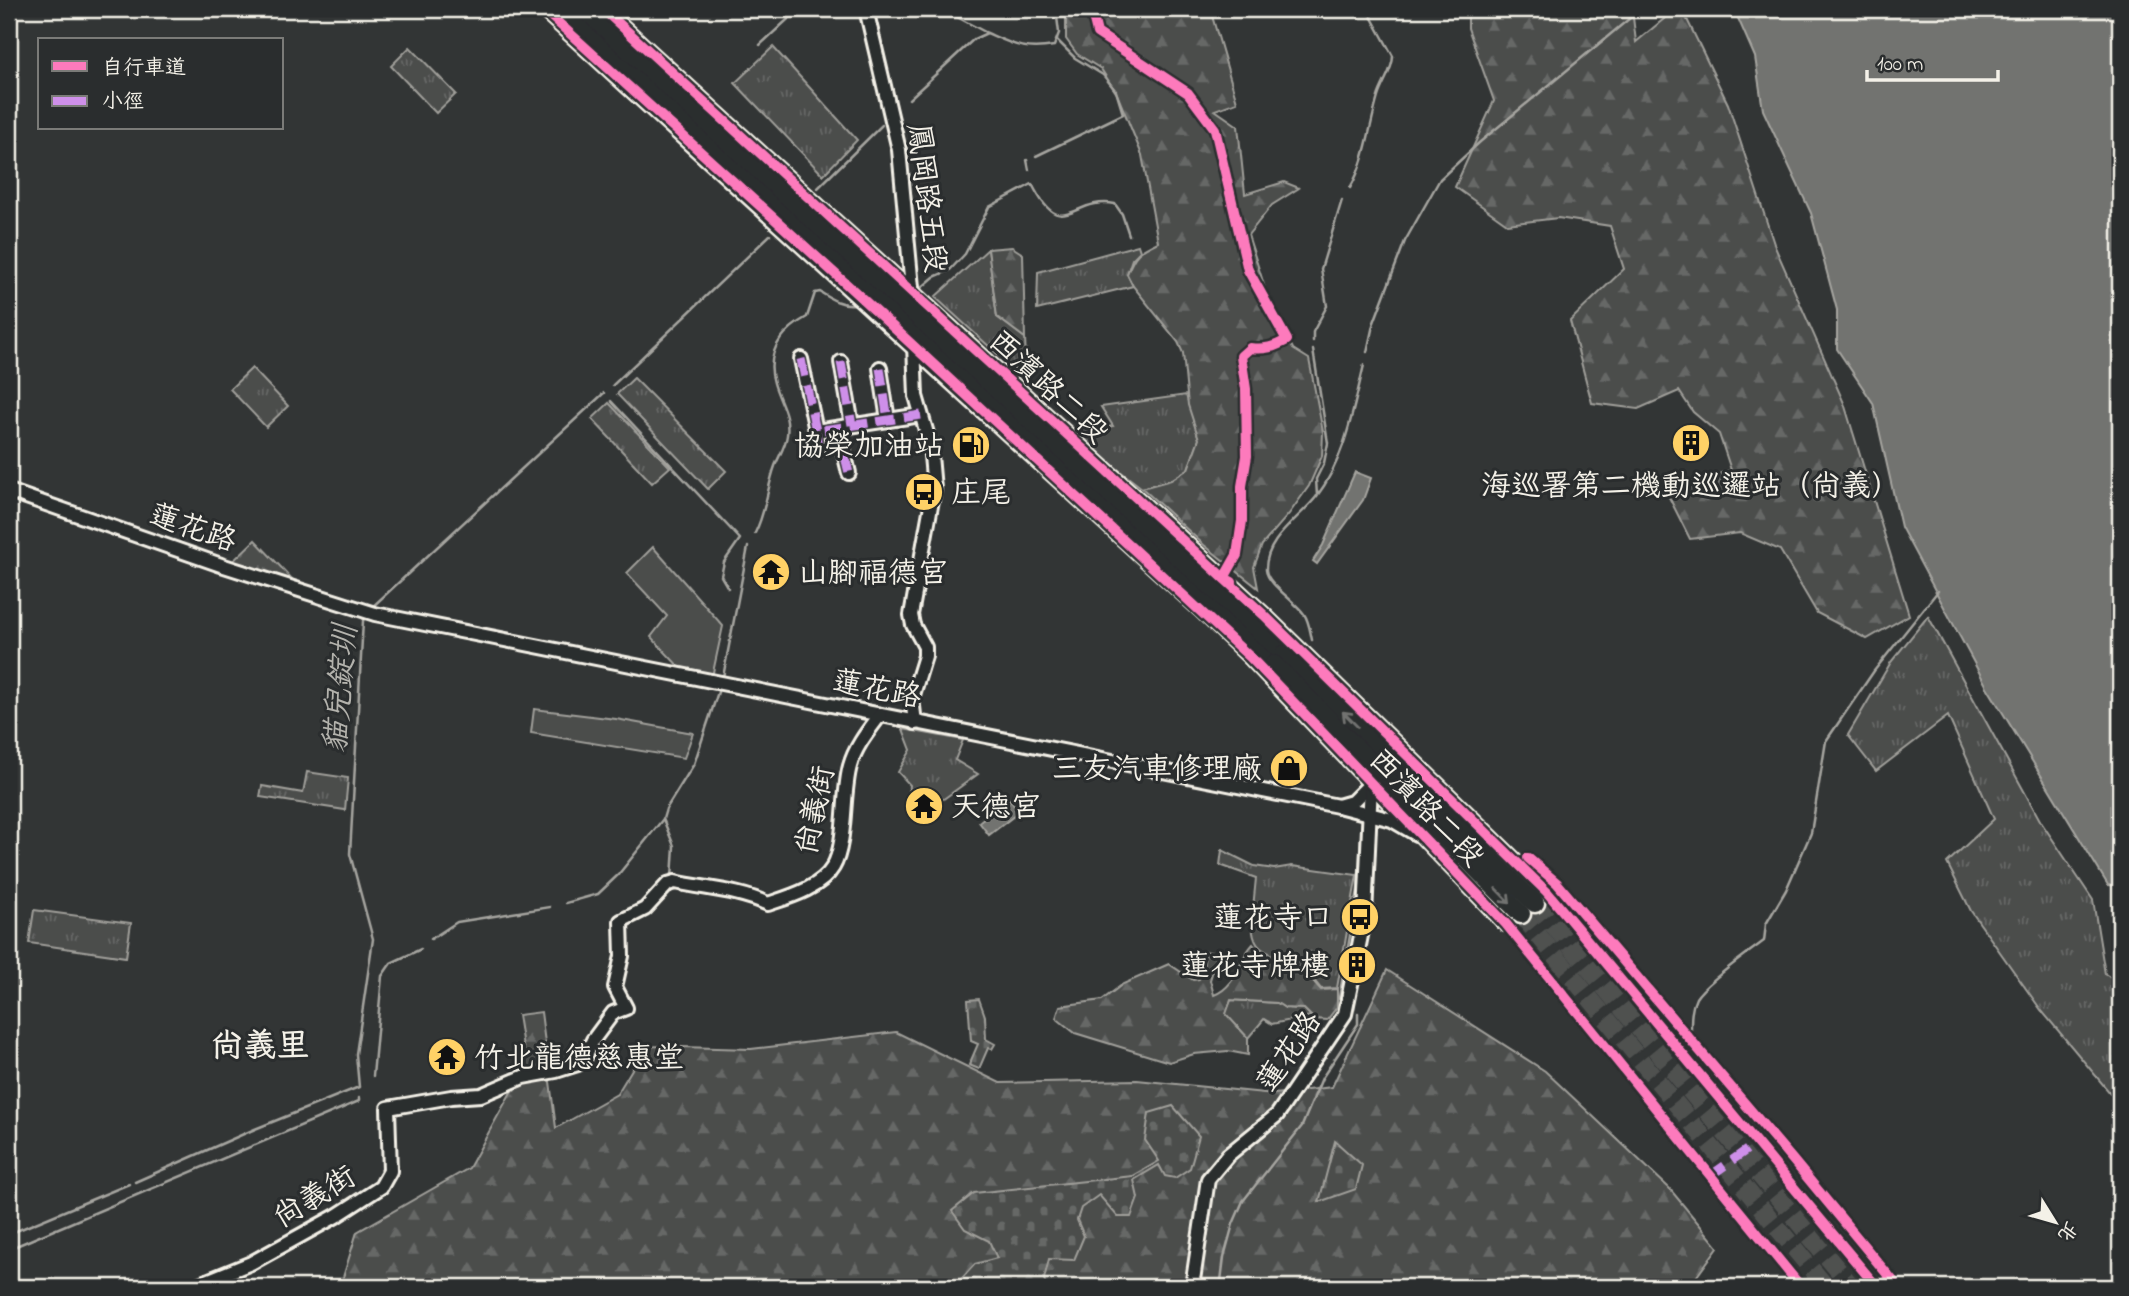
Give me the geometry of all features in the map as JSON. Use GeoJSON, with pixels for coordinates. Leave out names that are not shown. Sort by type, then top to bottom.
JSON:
{"type":"FeatureCollection","features":[{"type":"Feature","properties":{"kind":"highway"},"geometry":{"type":"LineString","coordinates":[[563,9],[914,331],[1279,659],[1527,908]]}},
{"type":"Feature","properties":{"kind":"highway"},"geometry":{"type":"LineString","coordinates":[[584,9],[914,331]]}},
{"type":"Feature","properties":{"kind":"main road","name":"西濱路二段"},"geometry":{"type":"LineString","coordinates":[[543,9],[914,331],[1200,609],[1426,840],[1527,908]]}},
{"type":"Feature","properties":{"kind":"main road","name":"西濱路二段"},"geometry":{"type":"LineString","coordinates":[[603,9],[1264,615],[1402,749],[1527,908]]}},
{"type":"Feature","properties":{"kind":"street","name":"鳳岡路五段"},"geometry":{"type":"LineString","coordinates":[[866,9],[899,149],[913,294],[916,396],[930,444],[934,489],[911,615],[913,625],[925,647],[925,656],[912,698],[915,723]]}},
{"type":"Feature","properties":{"kind":"street"},"geometry":{"type":"LineString","coordinates":[[801,359],[818,450]]}},
{"type":"Feature","properties":{"kind":"street"},"geometry":{"type":"LineString","coordinates":[[841,362],[849,473]]}},
{"type":"Feature","properties":{"kind":"street"},"geometry":{"type":"LineString","coordinates":[[880,368],[888,420]]}},
{"type":"Feature","properties":{"kind":"street"},"geometry":{"type":"LineString","coordinates":[[816,431],[921,415]]}},
{"type":"Feature","properties":{"kind":"street","name":"蓮花路"},"geometry":{"type":"LineString","coordinates":[[9,491],[368,612],[1369,814]]}},
{"type":"Feature","properties":{"kind":"street","name":"尚義街"},"geometry":{"type":"LineString","coordinates":[[192,1287],[251,1263],[382,1187],[390,1171],[388,1108],[451,1097],[481,1095],[523,1077],[556,1072],[578,1064],[613,1013],[626,1008],[615,988],[622,956],[621,921],[645,909],[668,884],[675,882],[726,891],[751,896],[768,904],[792,896],[825,876],[834,866],[839,844],[849,768],[866,734],[880,715]]}},
{"type":"Feature","properties":{"kind":"street"},"geometry":{"type":"LineString","coordinates":[[1338,806],[1352,802],[1402,749]]}},
{"type":"Feature","properties":{"kind":"street","name":"蓮花路"},"geometry":{"type":"LineString","coordinates":[[1192,1287],[1208,1179],[1228,1155],[1277,1115],[1345,1014],[1364,916],[1371,783]]}},
{"type":"Feature","properties":{"kind":"street"},"geometry":{"type":"LineString","coordinates":[[1369,814],[1392,820],[1426,840]]}},
{"type":"Feature","properties":{"kind":"green space"},"geometry":{"type":"Polygon","coordinates":[[[1066,9],[1210,9],[1237,102],[1215,110],[1238,126],[1245,194],[1284,182],[1299,188],[1272,205],[1248,235],[1266,291],[1293,349],[1309,359],[1323,432],[1322,456],[1309,486],[1262,545],[1254,567],[1258,588],[1204,545],[1142,488],[1171,480],[1188,469],[1199,439],[1188,405],[1183,353],[1178,342],[1133,286],[1127,274],[1138,254],[1158,242],[1142,155],[1117,94],[1101,69],[1077,54],[1066,39],[1066,9]]]}},
{"type":"Feature","properties":{"kind":"green space"},"geometry":{"type":"Polygon","coordinates":[[[1468,9],[1632,9],[1636,42],[1676,9],[1682,9],[1728,104],[1775,247],[1844,403],[1909,615],[1867,639],[1817,613],[1780,550],[1740,533],[1690,539],[1666,491],[1731,470],[1719,434],[1693,412],[1679,391],[1638,409],[1592,403],[1570,321],[1624,269],[1610,226],[1558,218],[1507,224],[1455,187],[1494,101],[1468,28],[1468,9]]]}},
{"type":"Feature","properties":{"kind":"green space"},"geometry":{"type":"Polygon","coordinates":[[[410,47],[456,94],[436,113],[391,66],[410,47]]]}},
{"type":"Feature","properties":{"kind":"green space"},"geometry":{"type":"Polygon","coordinates":[[[773,47],[857,140],[823,175],[735,83],[773,47]]]}},
{"type":"Feature","properties":{"kind":"green space"},"geometry":{"type":"Polygon","coordinates":[[[1138,245],[1140,251],[1132,259],[1127,274],[1133,286],[1037,310],[1038,272],[1138,245]]]}},
{"type":"Feature","properties":{"kind":"green space"},"geometry":{"type":"Polygon","coordinates":[[[1012,247],[1023,254],[1025,338],[997,317],[988,249],[1012,247]]]}},
{"type":"Feature","properties":{"kind":"green space"},"geometry":{"type":"Polygon","coordinates":[[[988,249],[997,317],[1025,338],[1027,381],[935,297],[988,249]]]}},
{"type":"Feature","properties":{"kind":"green space"},"geometry":{"type":"Polygon","coordinates":[[[252,368],[288,406],[266,427],[230,389],[252,368]]]}},
{"type":"Feature","properties":{"kind":"green space"},"geometry":{"type":"Polygon","coordinates":[[[634,378],[726,471],[708,489],[617,394],[634,378]]]}},
{"type":"Feature","properties":{"kind":"green space"},"geometry":{"type":"Polygon","coordinates":[[[1186,395],[1199,439],[1188,469],[1171,480],[1142,488],[1071,433],[1113,426],[1101,407],[1186,395]]]}},
{"type":"Feature","properties":{"kind":"green space"},"geometry":{"type":"Polygon","coordinates":[[[609,403],[670,467],[652,483],[592,419],[609,403]]]}},
{"type":"Feature","properties":{"kind":"green space"},"geometry":{"type":"Polygon","coordinates":[[[255,540],[294,581],[290,582],[232,562],[255,540]]]}},
{"type":"Feature","properties":{"kind":"green space"},"geometry":{"type":"Polygon","coordinates":[[[653,547],[723,626],[712,677],[684,672],[651,637],[667,616],[627,573],[653,547]]]}},
{"type":"Feature","properties":{"kind":"green space"},"geometry":{"type":"Polygon","coordinates":[[[1928,616],[2041,822],[2093,900],[2105,974],[2120,984],[2120,1105],[2041,1010],[1971,911],[1947,863],[1994,819],[1948,716],[1876,771],[1848,735],[1891,662],[1928,616]]]}},
{"type":"Feature","properties":{"kind":"green space"},"geometry":{"type":"Polygon","coordinates":[[[534,709],[616,719],[693,733],[684,758],[531,733],[534,709]]]}},
{"type":"Feature","properties":{"kind":"green space"},"geometry":{"type":"Polygon","coordinates":[[[903,729],[963,740],[955,760],[978,774],[938,803],[934,791],[909,795],[910,785],[898,772],[911,750],[903,729]]]}},
{"type":"Feature","properties":{"kind":"green space"},"geometry":{"type":"Polygon","coordinates":[[[307,772],[348,778],[345,810],[260,797],[262,786],[303,793],[307,772]]]}},
{"type":"Feature","properties":{"kind":"green space"},"geometry":{"type":"Polygon","coordinates":[[[1222,850],[1254,866],[1274,869],[1292,866],[1357,875],[1337,988],[1321,989],[1312,978],[1313,962],[1273,955],[1262,949],[1253,931],[1256,878],[1220,865],[1222,850]]]}},
{"type":"Feature","properties":{"kind":"green space"},"geometry":{"type":"Polygon","coordinates":[[[34,910],[131,923],[126,957],[29,943],[34,910]]]}},
{"type":"Feature","properties":{"kind":"green space"},"geometry":{"type":"Polygon","coordinates":[[[1253,944],[1258,950],[1272,957],[1312,963],[1311,979],[1321,990],[1337,989],[1337,1007],[1327,1020],[1314,1019],[1304,1009],[1285,1008],[1277,1003],[1231,1000],[1226,1014],[1248,1038],[1248,1055],[1228,1051],[1194,1054],[1169,1062],[1075,1033],[1056,1018],[1060,1006],[1102,1000],[1123,984],[1169,964],[1193,980],[1199,979],[1203,971],[1205,951],[1218,954],[1210,980],[1214,995],[1228,986],[1253,944]]]}},
{"type":"Feature","properties":{"kind":"green space"},"geometry":{"type":"Polygon","coordinates":[[[1387,970],[1545,1071],[1669,1188],[1718,1247],[1689,1287],[340,1287],[357,1232],[469,1168],[526,1065],[518,1015],[541,1012],[556,1128],[617,1094],[646,1046],[751,1049],[896,1032],[1000,1083],[1137,1080],[1274,1094],[1332,1087],[1387,970]]]}},
{"type":"Feature","properties":{"kind":"green space"},"geometry":{"type":"Polygon","coordinates":[[[979,999],[985,1016],[986,1039],[995,1044],[992,1049],[988,1048],[979,1069],[969,1065],[978,1044],[971,1041],[968,1000],[979,999]]]}},
{"type":"Feature","properties":{"kind":"green space"},"geometry":{"type":"Polygon","coordinates":[[[1231,1000],[1278,1003],[1285,1008],[1304,1009],[1311,1016],[1272,1024],[1264,1019],[1248,1038],[1225,1014],[1231,1000]]]}},
{"type":"Feature","properties":{"kind":"green space"},"geometry":{"type":"Polygon","coordinates":[[[1173,1106],[1199,1136],[1190,1168],[1175,1178],[1165,1176],[1159,1165],[1134,1180],[1138,1198],[1131,1217],[1118,1217],[1099,1195],[1081,1208],[1077,1220],[1084,1236],[1074,1260],[1049,1259],[1044,1279],[1047,1287],[954,1287],[975,1264],[997,1258],[989,1241],[965,1229],[952,1211],[974,1193],[1133,1176],[1159,1161],[1145,1140],[1149,1113],[1173,1106]]]}},
{"type":"Feature","properties":{"kind":"green space"},"geometry":{"type":"Polygon","coordinates":[[[1335,1141],[1362,1165],[1356,1189],[1319,1202],[1335,1141]]]}},
{"type":"Feature","properties":{"kind":"shaded area"},"geometry":{"type":"Polygon","coordinates":[[[1734,9],[2120,9],[2120,886],[2108,885],[1987,687],[1901,527],[1873,403],[1837,349],[1837,310],[1811,213],[1763,110],[1755,57],[1734,9]]]}},
{"type":"Feature","properties":{"kind":"shaded area"},"geometry":{"type":"Polygon","coordinates":[[[1355,472],[1371,478],[1363,500],[1317,564],[1313,561],[1323,545],[1355,472]]]}},
{"type":"Feature","properties":{"kind":"shaded area"},"geometry":{"type":"Polygon","coordinates":[[[1008,798],[1019,812],[989,835],[979,822],[1008,798]]]}},
{"type":"Feature","properties":{"kind":"waterway"},"geometry":{"type":"LineString","coordinates":[[760,45],[799,9]]}},
{"type":"Feature","properties":{"kind":"waterway"},"geometry":{"type":"LineString","coordinates":[[942,9],[987,33]]}},
{"type":"Feature","properties":{"kind":"waterway","name":"貓兒錠圳"},"geometry":{"type":"LineString","coordinates":[[909,99],[974,39],[987,33],[1019,46],[1054,46],[1059,33],[1056,9]]}},
{"type":"Feature","properties":{"kind":"waterway"},"geometry":{"type":"LineString","coordinates":[[1350,188],[1360,167],[1378,97],[1393,61],[1393,56],[1367,9]]}},
{"type":"Feature","properties":{"kind":"waterway"},"geometry":{"type":"LineString","coordinates":[[1367,352],[1373,325],[1405,241],[1440,179],[1480,142],[1641,9]]}},
{"type":"Feature","properties":{"kind":"waterway"},"geometry":{"type":"LineString","coordinates":[[1036,156],[1123,114],[1116,91],[1103,75],[1075,58],[1057,40]]}},
{"type":"Feature","properties":{"kind":"waterway","name":"貓兒錠圳"},"geometry":{"type":"LineString","coordinates":[[818,188],[882,125]]}},
{"type":"Feature","properties":{"kind":"waterway"},"geometry":{"type":"LineString","coordinates":[[1027,160],[1029,170]]}},
{"type":"Feature","properties":{"kind":"waterway"},"geometry":{"type":"LineString","coordinates":[[920,289],[934,277],[950,270],[965,254],[989,207],[1032,184],[1042,202],[1060,215],[1100,203],[1115,204],[1122,214],[1129,235]]}},
{"type":"Feature","properties":{"kind":"waterway"},"geometry":{"type":"LineString","coordinates":[[1313,341],[1313,332],[1327,306],[1321,269],[1342,200]]}},
{"type":"Feature","properties":{"kind":"waterway","name":"貓兒錠圳"},"geometry":{"type":"LineString","coordinates":[[613,385],[770,235]]}},
{"type":"Feature","properties":{"kind":"waterway"},"geometry":{"type":"LineString","coordinates":[[755,533],[788,428],[774,383],[774,352],[783,336],[807,317],[815,293],[820,292],[841,303],[855,304]]}},
{"type":"Feature","properties":{"kind":"waterway"},"geometry":{"type":"LineString","coordinates":[[1313,350],[1328,443],[1324,463],[1316,479],[1317,496]]}},
{"type":"Feature","properties":{"kind":"waterway"},"geometry":{"type":"LineString","coordinates":[[1312,640],[1304,614],[1271,581],[1266,570],[1267,559],[1284,530],[1310,505],[1327,482],[1347,434],[1364,365]]}},
{"type":"Feature","properties":{"kind":"waterway","name":"貓兒錠圳"},"geometry":{"type":"LineString","coordinates":[[370,609],[604,393]]}},
{"type":"Feature","properties":{"kind":"waterway"},"geometry":{"type":"LineString","coordinates":[[611,401],[740,539],[724,562],[721,576],[728,588]]}},
{"type":"Feature","properties":{"kind":"waterway"},"geometry":{"type":"LineString","coordinates":[[723,677],[748,547]]}},
{"type":"Feature","properties":{"kind":"waterway"},"geometry":{"type":"LineString","coordinates":[[1691,1030],[1696,998],[1708,984],[1764,941],[1766,924],[1786,890],[1811,833],[1826,741],[1874,671],[1938,591]]}},
{"type":"Feature","properties":{"kind":"waterway","name":"貓兒錠圳"},"geometry":{"type":"LineString","coordinates":[[135,1182],[359,1087],[356,1054],[373,939],[350,854],[363,621],[366,615]]}},
{"type":"Feature","properties":{"kind":"waterway"},"geometry":{"type":"LineString","coordinates":[[672,878],[674,846],[663,819],[666,809],[694,764],[718,692]]}},
{"type":"Feature","properties":{"kind":"waterway"},"geometry":{"type":"LineString","coordinates":[[566,903],[598,894],[618,875],[663,819]]}},
{"type":"Feature","properties":{"kind":"waterway"},"geometry":{"type":"LineString","coordinates":[[1339,998],[1358,890],[1361,838]]}},
{"type":"Feature","properties":{"kind":"waterway"},"geometry":{"type":"LineString","coordinates":[[431,939],[457,922],[550,907]]}},
{"type":"Feature","properties":{"kind":"waterway"},"geometry":{"type":"LineString","coordinates":[[373,1076],[382,976],[391,963],[421,949]]}},
{"type":"Feature","properties":{"kind":"waterway"},"geometry":{"type":"LineString","coordinates":[[1221,1281],[1233,1224],[1243,1201],[1302,1126],[1322,1078],[1358,1024],[1358,1013]]}},
{"type":"Feature","properties":{"kind":"waterway","name":"貓兒錠圳"},"geometry":{"type":"LineString","coordinates":[[9,1249],[359,1101],[359,1098]]}},
{"type":"Feature","properties":{"kind":"waterway"},"geometry":{"type":"LineString","coordinates":[[9,1234],[129,1184]]}},
{"type":"Feature","properties":{"kind":"tunnel"},"geometry":{"type":"LineString","coordinates":[[1547,892],[1877,1287]]}},
{"type":"Feature","properties":{"kind":"tunnel"},"geometry":{"type":"LineString","coordinates":[[1535,903],[1852,1287]]}},
{"type":"Feature","properties":{"kind":"tunnel"},"geometry":{"type":"LineString","coordinates":[[1521,914],[1826,1287]]}},
{"type":"Feature","properties":{"kind":"tunnel"},"geometry":{"type":"LineString","coordinates":[[1506,924],[1801,1287]]}},
{"type":"Feature","properties":{"kind":"marked path"},"geometry":{"type":"LineString","coordinates":[[801,359],[816,431]]}},
{"type":"Feature","properties":{"kind":"marked path"},"geometry":{"type":"LineString","coordinates":[[841,362],[852,425]]}},
{"type":"Feature","properties":{"kind":"marked path"},"geometry":{"type":"LineString","coordinates":[[880,368],[888,420]]}},
{"type":"Feature","properties":{"kind":"marked path"},"geometry":{"type":"LineString","coordinates":[[818,450],[816,431],[921,415]]}},
{"type":"Feature","properties":{"kind":"marked path"},"geometry":{"type":"LineString","coordinates":[[838,428],[849,473]]}},
{"type":"Feature","properties":{"kind":"marked path"},"geometry":{"type":"LineString","coordinates":[[1710,1176],[1762,1139]]}},
{"type":"Feature","properties":{"kind":"cycle path"},"geometry":{"type":"LineString","coordinates":[[543,9],[854,291],[1250,657],[1506,924],[1801,1287]]}},
{"type":"Feature","properties":{"kind":"cycle path"},"geometry":{"type":"LineString","coordinates":[[603,9],[1264,615],[1547,892],[1877,1287]]}},
{"type":"Feature","properties":{"kind":"cycle path"},"geometry":{"type":"LineString","coordinates":[[1091,9],[1097,33],[1188,93],[1215,129],[1248,270],[1287,340],[1260,349],[1250,348],[1241,356],[1246,389],[1247,456],[1237,555],[1224,578],[1232,582]]}},
{"type":"Feature","properties":{"kind":"cycle path"},"geometry":{"type":"LineString","coordinates":[[1528,858],[1557,883],[1898,1287]]}},
{"type":"Feature","properties":{"kind":"place","name":"海巡署第二機動巡邏站（尚義）"},"geometry":{"type":"Point","coordinates":[1691,443]}},
{"type":"Feature","properties":{"kind":"place","name":"協榮加油站"},"geometry":{"type":"Point","coordinates":[971,445]}},
{"type":"Feature","properties":{"kind":"place","name":"庄尾"},"geometry":{"type":"Point","coordinates":[924,492]}},
{"type":"Feature","properties":{"kind":"place","name":"山腳福德宮"},"geometry":{"type":"Point","coordinates":[771,572]}},
{"type":"Feature","properties":{"kind":"place","name":"三友汽車修理廠"},"geometry":{"type":"Point","coordinates":[1289,768]}},
{"type":"Feature","properties":{"kind":"place","name":"天德宮"},"geometry":{"type":"Point","coordinates":[924,806]}},
{"type":"Feature","properties":{"kind":"place","name":"蓮花寺口"},"geometry":{"type":"Point","coordinates":[1360,917]}},
{"type":"Feature","properties":{"kind":"place","name":"蓮花寺牌樓"},"geometry":{"type":"Point","coordinates":[1357,965]}},
{"type":"Feature","properties":{"kind":"place","name":"竹北龍德慈惠堂"},"geometry":{"type":"Point","coordinates":[447,1057]}},
{"type":"Feature","properties":{"kind":"district","name":"尚義里"},"geometry":{"type":"Point","coordinates":[260,1044]}}]}
